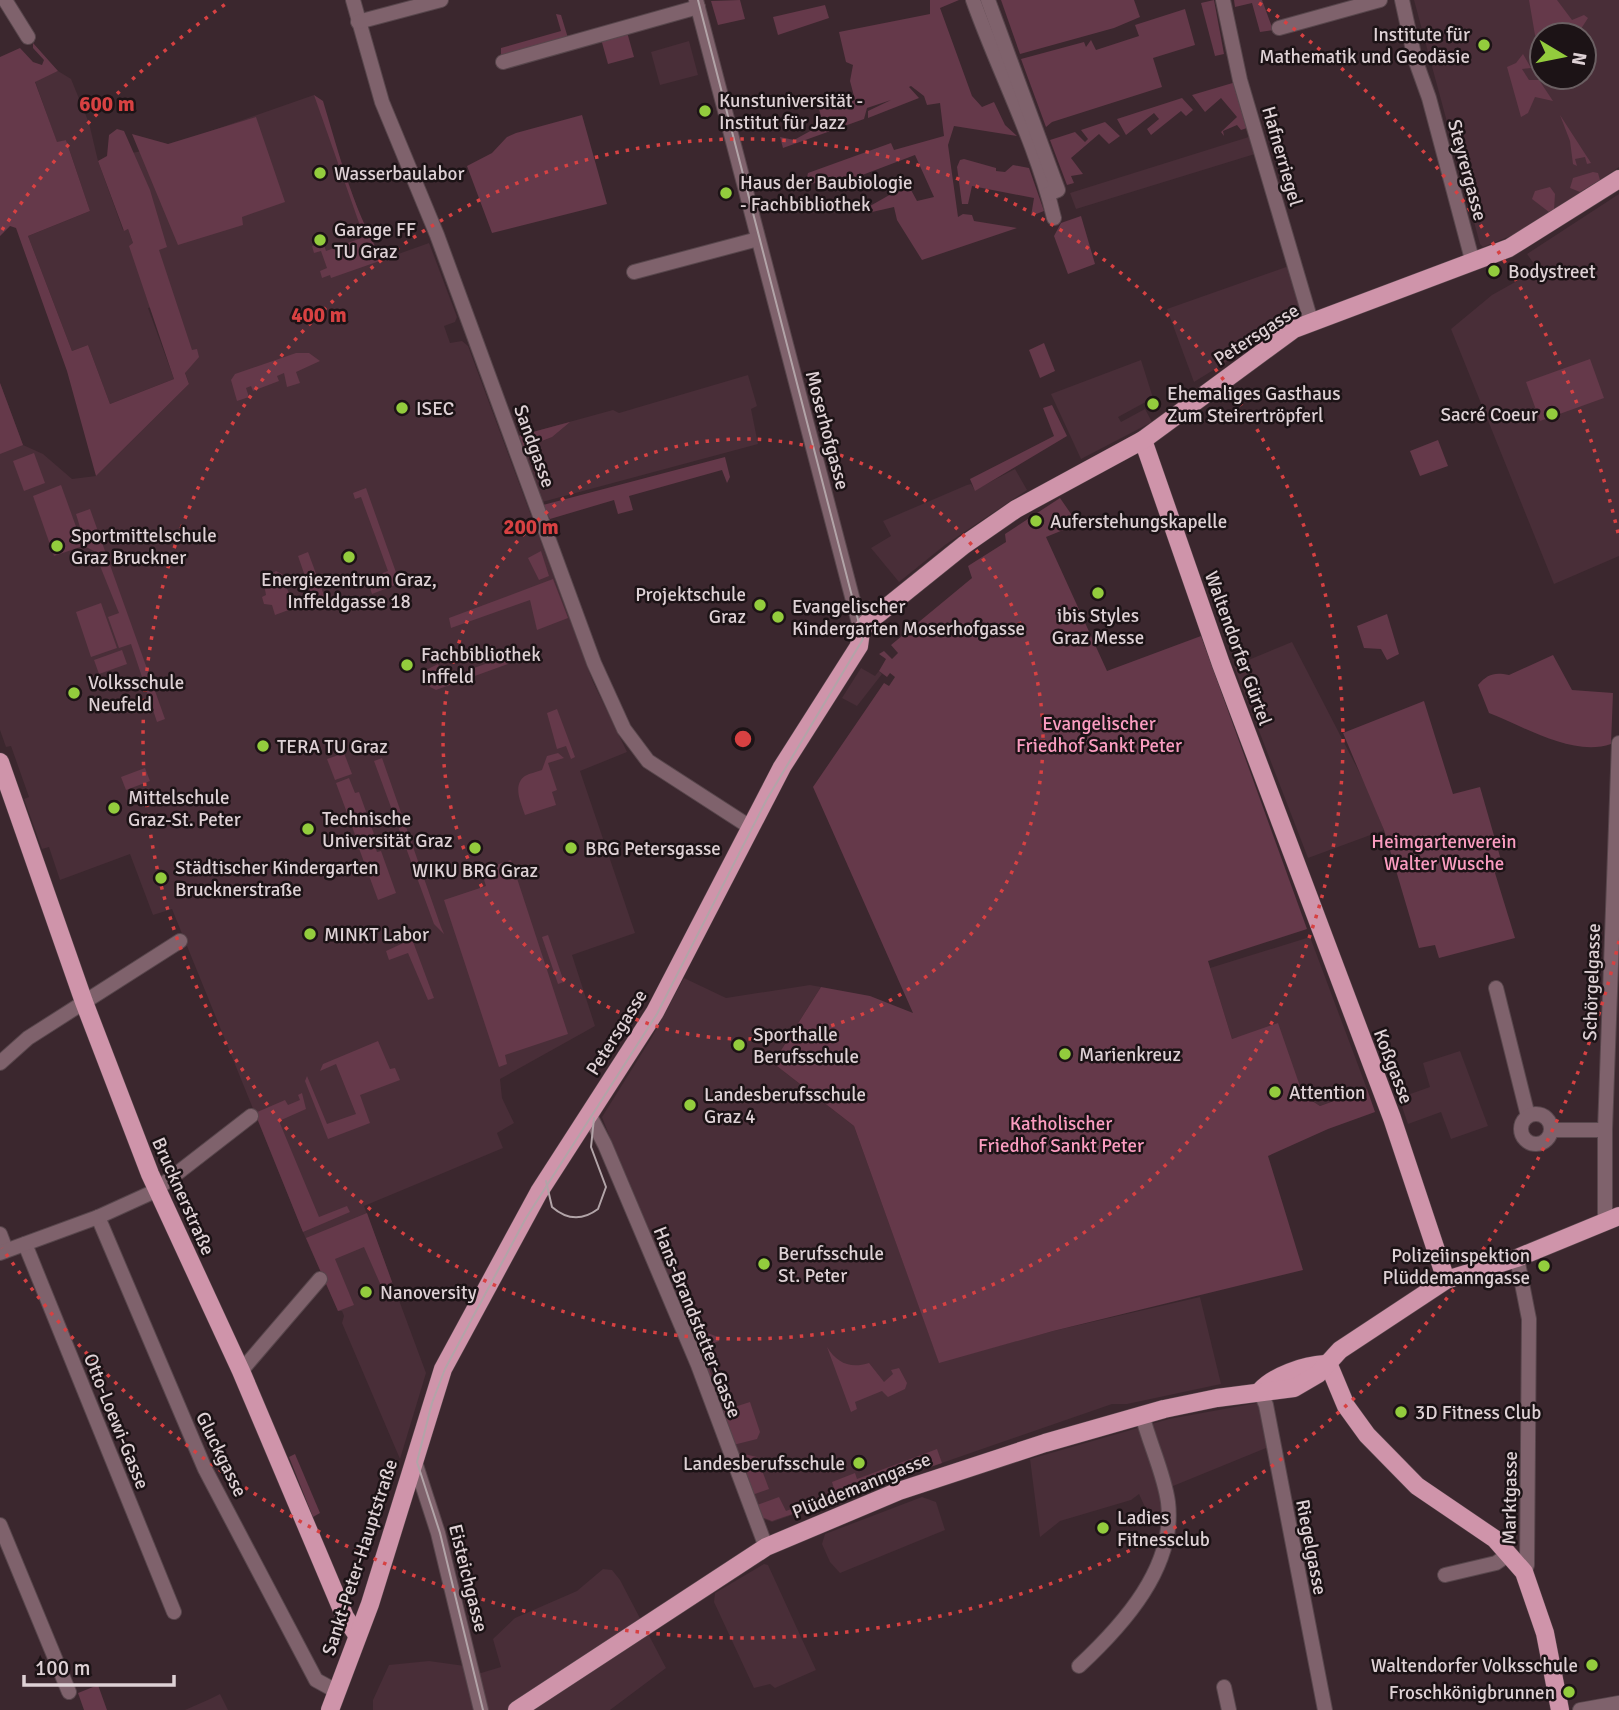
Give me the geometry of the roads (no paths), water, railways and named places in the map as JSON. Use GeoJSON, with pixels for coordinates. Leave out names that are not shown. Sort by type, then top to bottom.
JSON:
{"type":"FeatureCollection","features":[{"type":"Feature","properties":{"kind":"main road","name":"Petersgasse"},"geometry":{"type":"LineString","coordinates":[[414,1457],[434,1393],[453,1348],[525,1215],[655,1012],[782,767],[859,646],[861,631],[874,615],[906,594],[964,545],[1016,509],[1143,440],[1245,363],[1311,321],[1473,263],[1524,240],[1619,179]]}},
{"type":"Feature","properties":{"kind":"main road","name":"Waltendorfer Gürtel"},"geometry":{"type":"LineString","coordinates":[[1143,440],[1298,869]]}},
{"type":"Feature","properties":{"kind":"main road","name":"Brucknerstraße"},"geometry":{"type":"LineString","coordinates":[[0,762],[84,1002],[157,1188],[241,1371],[345,1618],[357,1635]]}},
{"type":"Feature","properties":{"kind":"main road","name":"Koßgasse"},"geometry":{"type":"LineString","coordinates":[[1298,869],[1388,1108],[1446,1280]]}},
{"type":"Feature","properties":{"kind":"main road","name":"Plüddemanngasse"},"geometry":{"type":"LineString","coordinates":[[517,1710],[766,1547],[950,1473],[1142,1414],[1260,1391],[1270,1393],[1294,1388],[1318,1374],[1340,1350],[1446,1280],[1517,1258],[1612,1219]]}},
{"type":"Feature","properties":{"kind":"main road","name":"Plüddemanngasse"},"geometry":{"type":"LineString","coordinates":[[1260,1391],[1268,1381],[1312,1365],[1328,1363]]}},
{"type":"Feature","properties":{"kind":"main road"},"geometry":{"type":"LineString","coordinates":[[1328,1363],[1340,1394],[1367,1435],[1401,1471],[1435,1500],[1495,1539],[1524,1572],[1545,1633],[1560,1710]]}},
{"type":"Feature","properties":{"kind":"main road"},"geometry":{"type":"LineString","coordinates":[[1294,1388],[1319,1388],[1340,1394]]}},
{"type":"Feature","properties":{"kind":"main road","name":"Sankt-Peter-Hauptstraße"},"geometry":{"type":"LineString","coordinates":[[330,1710],[373,1593],[414,1457]]}},
{"type":"Feature","properties":{"kind":"street"},"geometry":{"type":"LineString","coordinates":[[5,0],[28,37]]}},
{"type":"Feature","properties":{"kind":"street","name":"Sandgasse"},"geometry":{"type":"LineString","coordinates":[[353,0],[382,102],[437,235],[594,663],[624,729],[648,761],[750,827]]}},
{"type":"Feature","properties":{"kind":"street"},"geometry":{"type":"LineString","coordinates":[[358,22],[441,0]]}},
{"type":"Feature","properties":{"kind":"street"},"geometry":{"type":"LineString","coordinates":[[973,0],[1003,63],[1040,155],[1053,192],[1054,218]]}},
{"type":"Feature","properties":{"kind":"street"},"geometry":{"type":"LineString","coordinates":[[988,0],[1003,63]]}},
{"type":"Feature","properties":{"kind":"street","name":"Hafnerriegel"},"geometry":{"type":"LineString","coordinates":[[1223,0],[1241,80],[1311,321]]}},
{"type":"Feature","properties":{"kind":"street"},"geometry":{"type":"LineString","coordinates":[[1279,28],[1380,0]]}},
{"type":"Feature","properties":{"kind":"street","name":"Steyrergasse"},"geometry":{"type":"LineString","coordinates":[[1402,0],[1422,57],[1426,86],[1473,263]]}},
{"type":"Feature","properties":{"kind":"street","name":"Moserhofgasse"},"geometry":{"type":"LineString","coordinates":[[503,62],[697,4],[861,631]]}},
{"type":"Feature","properties":{"kind":"street"},"geometry":{"type":"LineString","coordinates":[[634,272],[758,239]]}},
{"type":"Feature","properties":{"kind":"street","name":"Schörgelgasse"},"geometry":{"type":"LineString","coordinates":[[1612,1219],[1605,1130],[1614,986],[1619,743]]}},
{"type":"Feature","properties":{"kind":"street"},"geometry":{"type":"LineString","coordinates":[[0,1063],[28,1038],[180,941]]}},
{"type":"Feature","properties":{"kind":"street"},"geometry":{"type":"LineString","coordinates":[[1496,988],[1528,1116],[1521,1128],[1527,1140],[1540,1143],[1548,1138],[1551,1130],[1544,1116],[1528,1116]]}},
{"type":"Feature","properties":{"kind":"street","name":"Hans-Brandstetter-Gasse"},"geometry":{"type":"LineString","coordinates":[[589,1114],[605,1145],[695,1356],[766,1547]]}},
{"type":"Feature","properties":{"kind":"street"},"geometry":{"type":"LineString","coordinates":[[0,1234],[3,1251],[98,1217],[157,1188],[251,1116]]}},
{"type":"Feature","properties":{"kind":"street"},"geometry":{"type":"LineString","coordinates":[[1551,1130],[1605,1130]]}},
{"type":"Feature","properties":{"kind":"street","name":"Gluckgasse"},"geometry":{"type":"LineString","coordinates":[[98,1217],[205,1469],[316,1680],[336,1691]]}},
{"type":"Feature","properties":{"kind":"street","name":"Otto-Loewi-Gasse"},"geometry":{"type":"LineString","coordinates":[[25,1244],[174,1612]]}},
{"type":"Feature","properties":{"kind":"street","name":"Marktgasse"},"geometry":{"type":"LineString","coordinates":[[1517,1258],[1530,1330],[1527,1565],[1524,1572]]}},
{"type":"Feature","properties":{"kind":"street"},"geometry":{"type":"LineString","coordinates":[[241,1371],[320,1279]]}},
{"type":"Feature","properties":{"kind":"street","name":"Riegelgasse"},"geometry":{"type":"LineString","coordinates":[[1260,1391],[1266,1405],[1325,1710]]}},
{"type":"Feature","properties":{"kind":"street"},"geometry":{"type":"LineString","coordinates":[[1079,1666],[1126,1617],[1144,1591],[1167,1536],[1167,1494],[1142,1414]]}},
{"type":"Feature","properties":{"kind":"street","name":"Eisteichgasse"},"geometry":{"type":"LineString","coordinates":[[414,1457],[438,1533],[481,1710]]}},
{"type":"Feature","properties":{"kind":"street"},"geometry":{"type":"LineString","coordinates":[[0,1525],[69,1692]]}},
{"type":"Feature","properties":{"kind":"street"},"geometry":{"type":"LineString","coordinates":[[1445,1575],[1496,1563],[1509,1554]]}},
{"type":"Feature","properties":{"kind":"street"},"geometry":{"type":"LineString","coordinates":[[1224,1687],[1229,1710]]}},
{"type":"Feature","properties":{"kind":"street"},"geometry":{"type":"LineString","coordinates":[[1580,1710],[1619,1703]]}},
{"type":"Feature","properties":{"kind":"tram line"},"geometry":{"type":"LineString","coordinates":[[483,1710],[440,1533],[417,1462],[432,1403],[445,1369],[526,1218],[657,1014],[767,799],[863,639],[698,0]]}},
{"type":"Feature","properties":{"kind":"tram line"},"geometry":{"type":"LineString","coordinates":[[546,1181],[552,1207],[563,1214],[580,1217],[598,1209],[606,1187],[591,1147],[594,1118]]}},
{"type":"Feature","properties":{"kind":"place","name":"Institute für Mathematik und Geodäsie"},"geometry":{"type":"Point","coordinates":[1484,45]}},
{"type":"Feature","properties":{"kind":"place","name":"Kunstuniversität - Institut für Jazz"},"geometry":{"type":"Point","coordinates":[705,111]}},
{"type":"Feature","properties":{"kind":"place","name":"Wasserbaulabor"},"geometry":{"type":"Point","coordinates":[320,173]}},
{"type":"Feature","properties":{"kind":"place","name":"Haus der Baubiologie - Fachbibliothek"},"geometry":{"type":"Point","coordinates":[726,193]}},
{"type":"Feature","properties":{"kind":"place","name":"Garage FF TU Graz"},"geometry":{"type":"Point","coordinates":[320,240]}},
{"type":"Feature","properties":{"kind":"place","name":"Bodystreet"},"geometry":{"type":"Point","coordinates":[1494,271]}},
{"type":"Feature","properties":{"kind":"place","name":"Ehemaliges Gasthaus Zum Steirertröpferl"},"geometry":{"type":"Point","coordinates":[1153,404]}},
{"type":"Feature","properties":{"kind":"place","name":"ISEC"},"geometry":{"type":"Point","coordinates":[402,408]}},
{"type":"Feature","properties":{"kind":"place","name":"Sacré Coeur"},"geometry":{"type":"Point","coordinates":[1552,414]}},
{"type":"Feature","properties":{"kind":"place","name":"Auferstehungskapelle"},"geometry":{"type":"Point","coordinates":[1036,521]}},
{"type":"Feature","properties":{"kind":"place","name":"Sportmittelschule Graz Bruckner"},"geometry":{"type":"Point","coordinates":[57,546]}},
{"type":"Feature","properties":{"kind":"place","name":"Energiezentrum Graz, Inffeldgasse 18"},"geometry":{"type":"Point","coordinates":[349,557]}},
{"type":"Feature","properties":{"kind":"place","name":"ibis Styles Graz Messe"},"geometry":{"type":"Point","coordinates":[1098,593]}},
{"type":"Feature","properties":{"kind":"place","name":"Projektschule Graz"},"geometry":{"type":"Point","coordinates":[760,605]}},
{"type":"Feature","properties":{"kind":"place","name":"Evangelischer Kindergarten Moserhofgasse"},"geometry":{"type":"Point","coordinates":[778,617]}},
{"type":"Feature","properties":{"kind":"place","name":"Fachbibliothek Inffeld"},"geometry":{"type":"Point","coordinates":[407,665]}},
{"type":"Feature","properties":{"kind":"place","name":"Volksschule Neufeld"},"geometry":{"type":"Point","coordinates":[74,693]}},
{"type":"Feature","properties":{"kind":"place","name":"TERA TU Graz"},"geometry":{"type":"Point","coordinates":[263,746]}},
{"type":"Feature","properties":{"kind":"place","name":"Mittelschule Graz-St. Peter"},"geometry":{"type":"Point","coordinates":[114,808]}},
{"type":"Feature","properties":{"kind":"place","name":"Technische Universität Graz"},"geometry":{"type":"Point","coordinates":[308,829]}},
{"type":"Feature","properties":{"kind":"place","name":"WIKU BRG Graz"},"geometry":{"type":"Point","coordinates":[475,848]}},
{"type":"Feature","properties":{"kind":"place","name":"BRG Petersgasse"},"geometry":{"type":"Point","coordinates":[571,848]}},
{"type":"Feature","properties":{"kind":"place","name":"Städtischer Kindergarten Brucknerstraße"},"geometry":{"type":"Point","coordinates":[161,878]}},
{"type":"Feature","properties":{"kind":"place","name":"MINKT Labor"},"geometry":{"type":"Point","coordinates":[310,934]}},
{"type":"Feature","properties":{"kind":"place","name":"Sporthalle Berufsschule"},"geometry":{"type":"Point","coordinates":[739,1045]}},
{"type":"Feature","properties":{"kind":"place","name":"Marienkreuz"},"geometry":{"type":"Point","coordinates":[1065,1054]}},
{"type":"Feature","properties":{"kind":"place","name":"Attention"},"geometry":{"type":"Point","coordinates":[1275,1092]}},
{"type":"Feature","properties":{"kind":"place","name":"Landesberufsschule Graz 4"},"geometry":{"type":"Point","coordinates":[690,1105]}},
{"type":"Feature","properties":{"kind":"place","name":"Berufsschule St. Peter"},"geometry":{"type":"Point","coordinates":[764,1264]}},
{"type":"Feature","properties":{"kind":"place","name":"Polizeiinspektion Plüddemanngasse"},"geometry":{"type":"Point","coordinates":[1544,1266]}},
{"type":"Feature","properties":{"kind":"place","name":"Nanoversity"},"geometry":{"type":"Point","coordinates":[366,1292]}},
{"type":"Feature","properties":{"kind":"place","name":"3D Fitness Club"},"geometry":{"type":"Point","coordinates":[1401,1412]}},
{"type":"Feature","properties":{"kind":"place","name":"Landesberufsschule"},"geometry":{"type":"Point","coordinates":[859,1463]}},
{"type":"Feature","properties":{"kind":"place","name":"Ladies Fitnessclub"},"geometry":{"type":"Point","coordinates":[1103,1528]}},
{"type":"Feature","properties":{"kind":"place","name":"Waltendorfer Volksschule"},"geometry":{"type":"Point","coordinates":[1592,1665]}},
{"type":"Feature","properties":{"kind":"place","name":"Froschkönigbrunnen"},"geometry":{"type":"Point","coordinates":[1569,1692]}},
{"type":"Feature","properties":{"kind":"park label","name":"Evangelischer Friedhof Sankt Peter"},"geometry":{"type":"Point","coordinates":[1099,734]}},
{"type":"Feature","properties":{"kind":"park label","name":"Heimgartenverein Walter Wusche"},"geometry":{"type":"Point","coordinates":[1444,852]}},
{"type":"Feature","properties":{"kind":"park label","name":"Katholischer Friedhof Sankt Peter"},"geometry":{"type":"Point","coordinates":[1061,1134]}}]}
